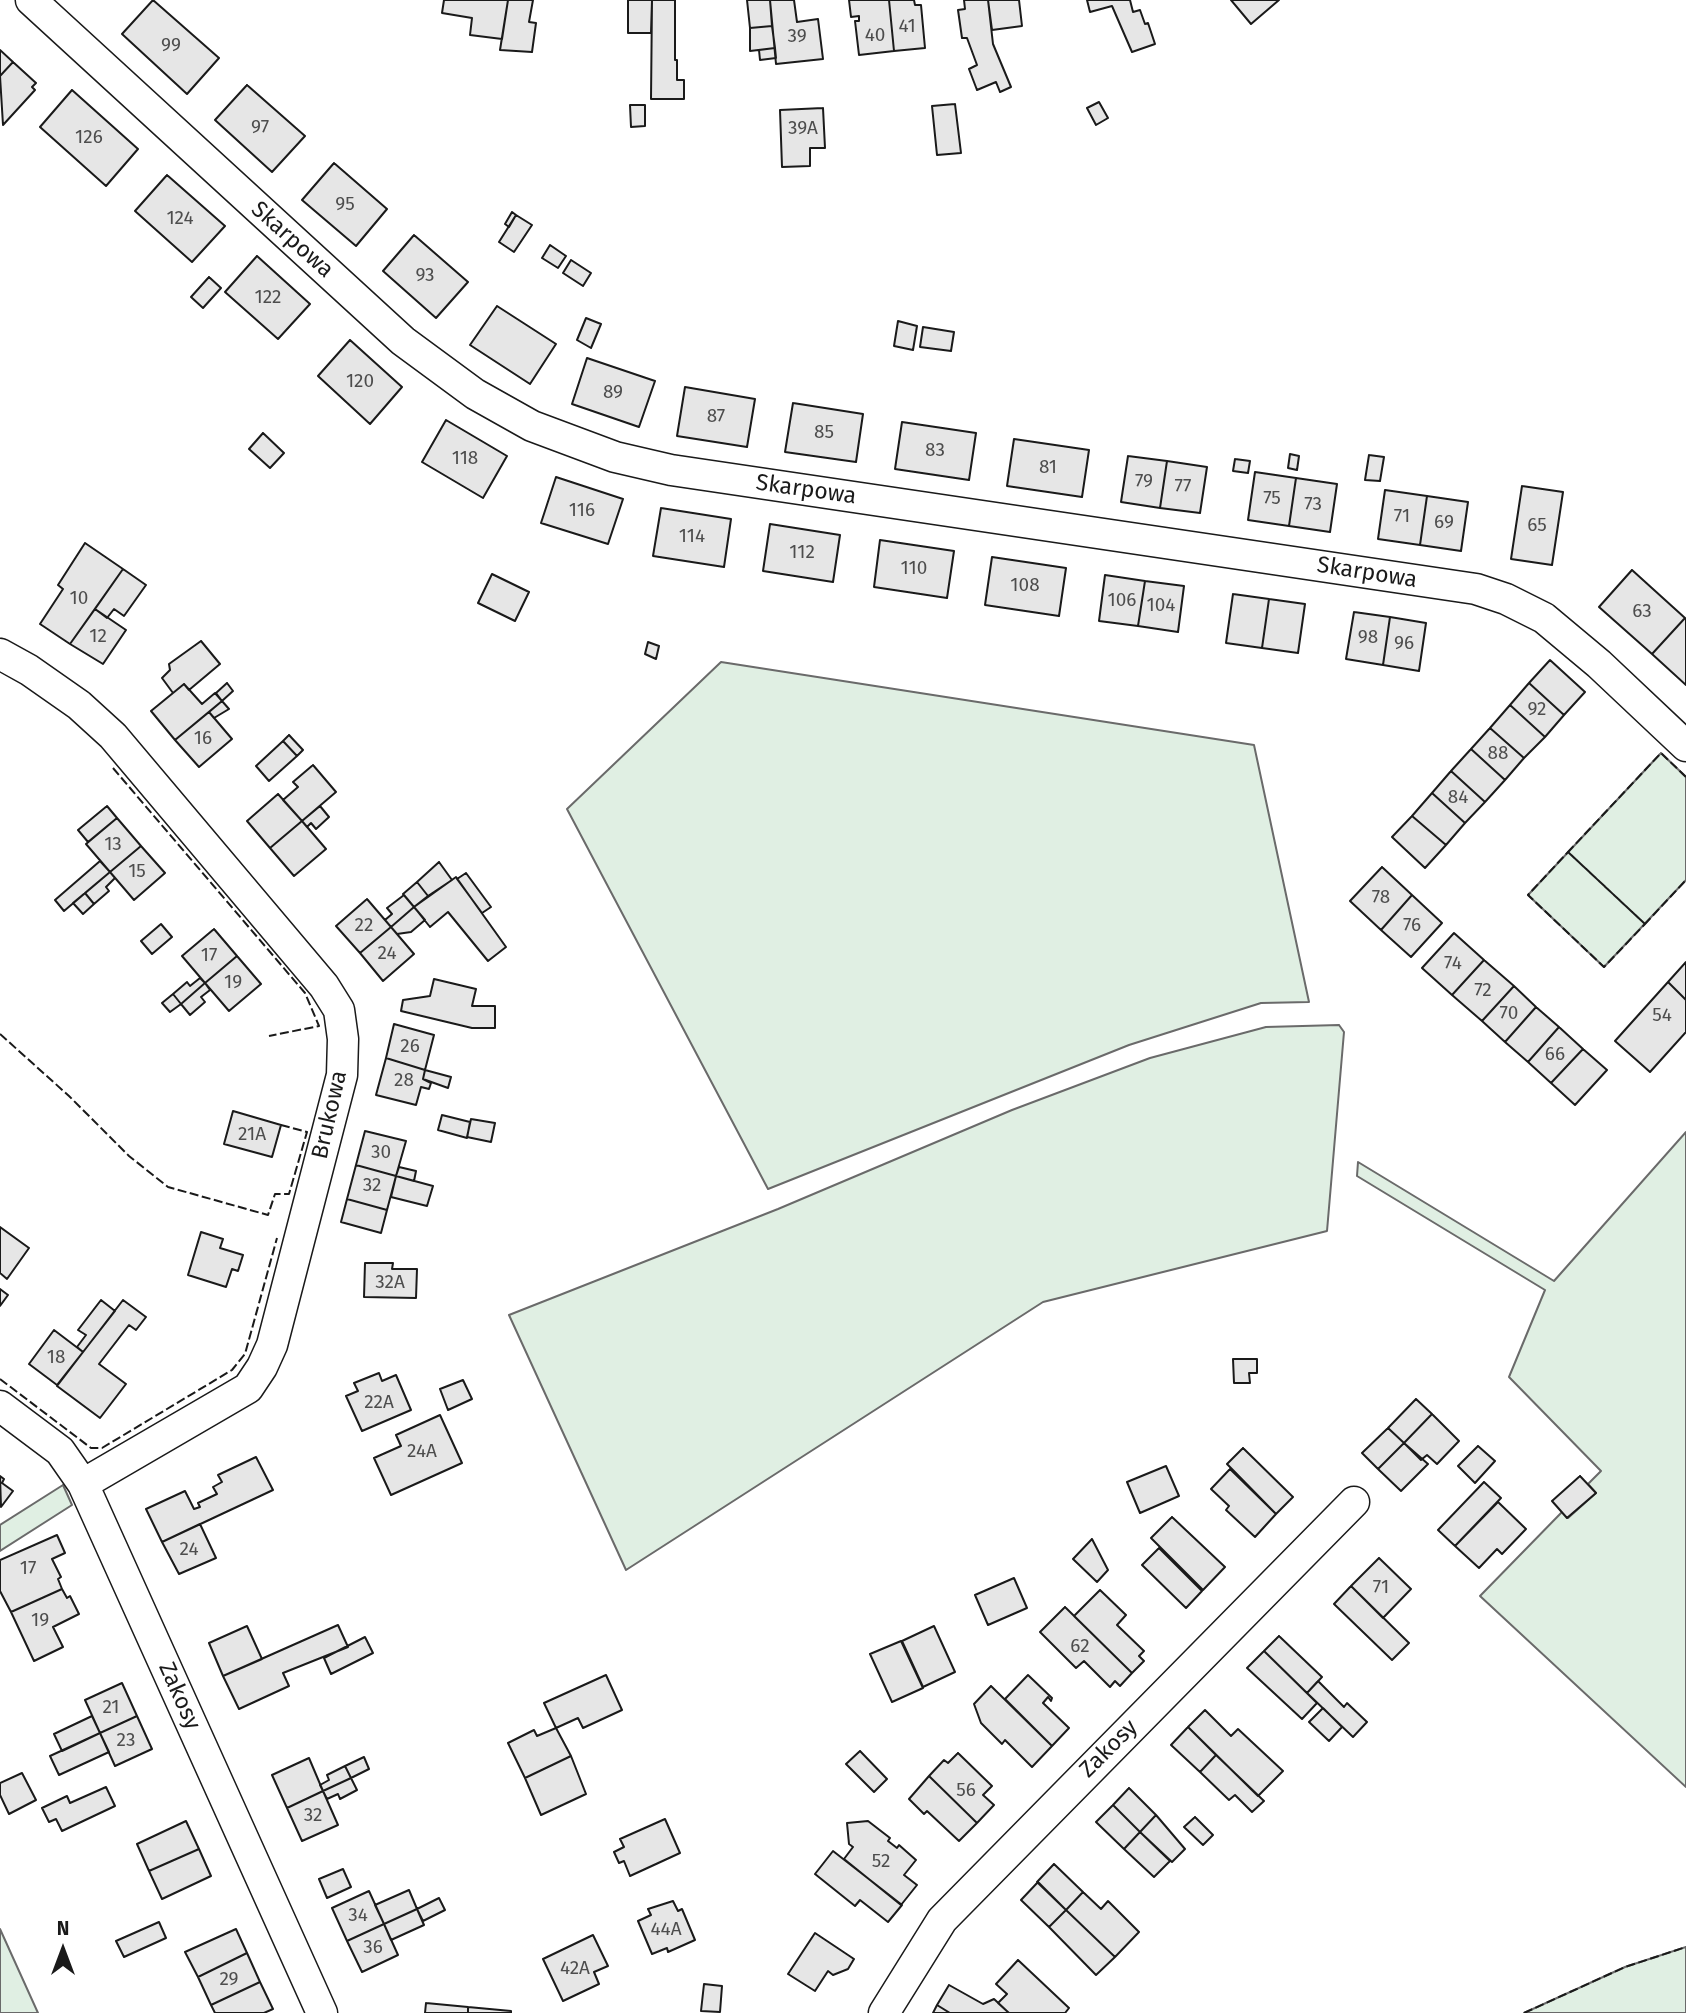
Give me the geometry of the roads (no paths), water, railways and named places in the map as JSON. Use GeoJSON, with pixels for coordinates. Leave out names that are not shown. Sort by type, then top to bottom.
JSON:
{"type":"FeatureCollection","features":[{"type":"Feature","properties":{"kind":"street","name":"Skarpowa"},"geometry":{"type":"LineString","coordinates":[[31,0],[403,341],[475,394],[532,426],[615,457],[671,470],[1476,590],[1506,599],[1544,618],[1599,664],[1686,746]]}},
{"type":"Feature","properties":{"kind":"street","name":"Brukowa"},"geometry":{"type":"LineString","coordinates":[[0,654],[29,670],[79,705],[113,736],[324,986],[339,1010],[343,1039],[342,1075],[272,1345],[262,1367],[248,1388],[83,1484]]}},
{"type":"Feature","properties":{"kind":"street","name":"Zakosy"},"geometry":{"type":"LineString","coordinates":[[0,1406],[60,1451],[83,1484],[322,2013]]}},
{"type":"Feature","properties":{"kind":"street","name":"Zakosy"},"geometry":{"type":"LineString","coordinates":[[884,2013],[901,1981],[942,1920],[1354,1502]]}}]}
